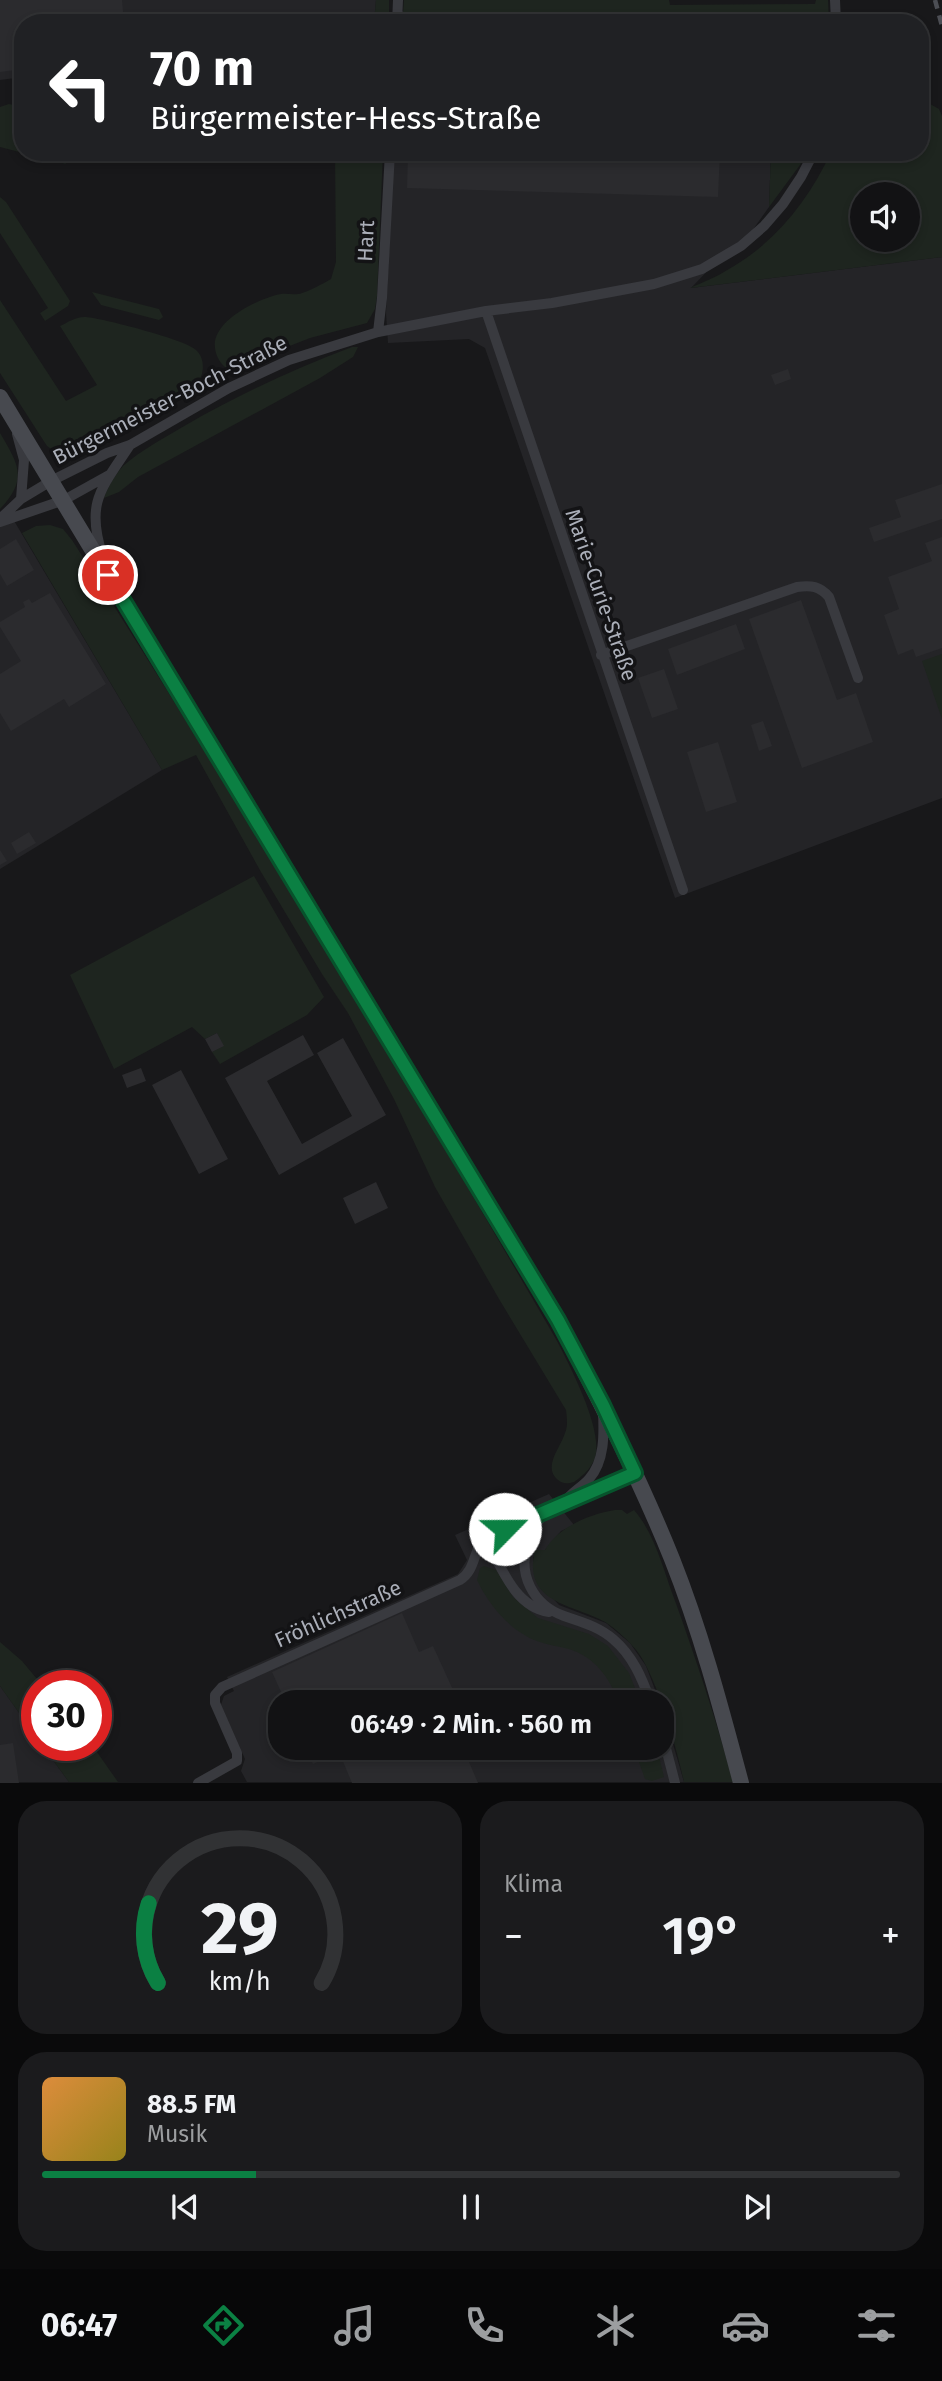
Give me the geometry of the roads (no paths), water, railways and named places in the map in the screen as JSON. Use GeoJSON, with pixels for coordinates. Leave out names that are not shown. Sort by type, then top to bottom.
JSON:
{"type":"FeatureCollection","features":[{"type":"Feature","properties":{"kind":"main road"},"geometry":{"type":"LineString","coordinates":[[0,397],[558,1320],[603,1405],[673,1562],[698,1635],[741,1783]]}},
{"type":"Feature","properties":{"kind":"street","name":"Hart"},"geometry":{"type":"LineString","coordinates":[[378,332],[390,161]]}},
{"type":"Feature","properties":{"kind":"street","name":"Bürgermeister-Boch-Straße"},"geometry":{"type":"LineString","coordinates":[[0,520],[21,499],[51,481],[107,453],[130,445],[229,387],[289,360],[378,332],[654,284],[692,272],[741,246],[764,226],[783,204],[809,161]]}},
{"type":"Feature","properties":{"kind":"street","name":"Marie-Curie-Straße"},"geometry":{"type":"LineString","coordinates":[[486,312],[683,890]]}},
{"type":"Feature","properties":{"kind":"street"},"geometry":{"type":"LineString","coordinates":[[13,418],[24,460],[21,499]]}},
{"type":"Feature","properties":{"kind":"street"},"geometry":{"type":"LineString","coordinates":[[108,575],[95,534],[94,515],[101,489],[130,445]]}},
{"type":"Feature","properties":{"kind":"street"},"geometry":{"type":"LineString","coordinates":[[0,520],[64,500],[110,474]]}},
{"type":"Feature","properties":{"kind":"street"},"geometry":{"type":"LineString","coordinates":[[601,655],[797,587],[810,585],[820,588],[829,597],[858,678]]}},
{"type":"Feature","properties":{"kind":"street"},"geometry":{"type":"LineString","coordinates":[[564,1502],[591,1477],[600,1459],[604,1439],[603,1405]]}},
{"type":"Feature","properties":{"kind":"street"},"geometry":{"type":"LineString","coordinates":[[635,1473],[485,1537],[506,1577],[518,1593],[534,1607],[601,1630],[623,1649],[638,1670],[646,1690]]}},
{"type":"Feature","properties":{"kind":"street"},"geometry":{"type":"LineString","coordinates":[[543,1513],[528,1542],[524,1565],[532,1592],[539,1601],[555,1612]]}},
{"type":"Feature","properties":{"kind":"street","name":"Fröhlichstraße"},"geometry":{"type":"LineString","coordinates":[[198,1783],[237,1761],[237,1752],[215,1703],[215,1695],[222,1687],[460,1580],[468,1575],[479,1545],[485,1537]]}},
{"type":"Feature","properties":{"kind":"street"},"geometry":{"type":"LineString","coordinates":[[669,1760],[675,1783]]}},
{"type":"Feature","properties":{"kind":"railway"},"geometry":{"type":"LineString","coordinates":[[935,0],[942,26]]}}]}
